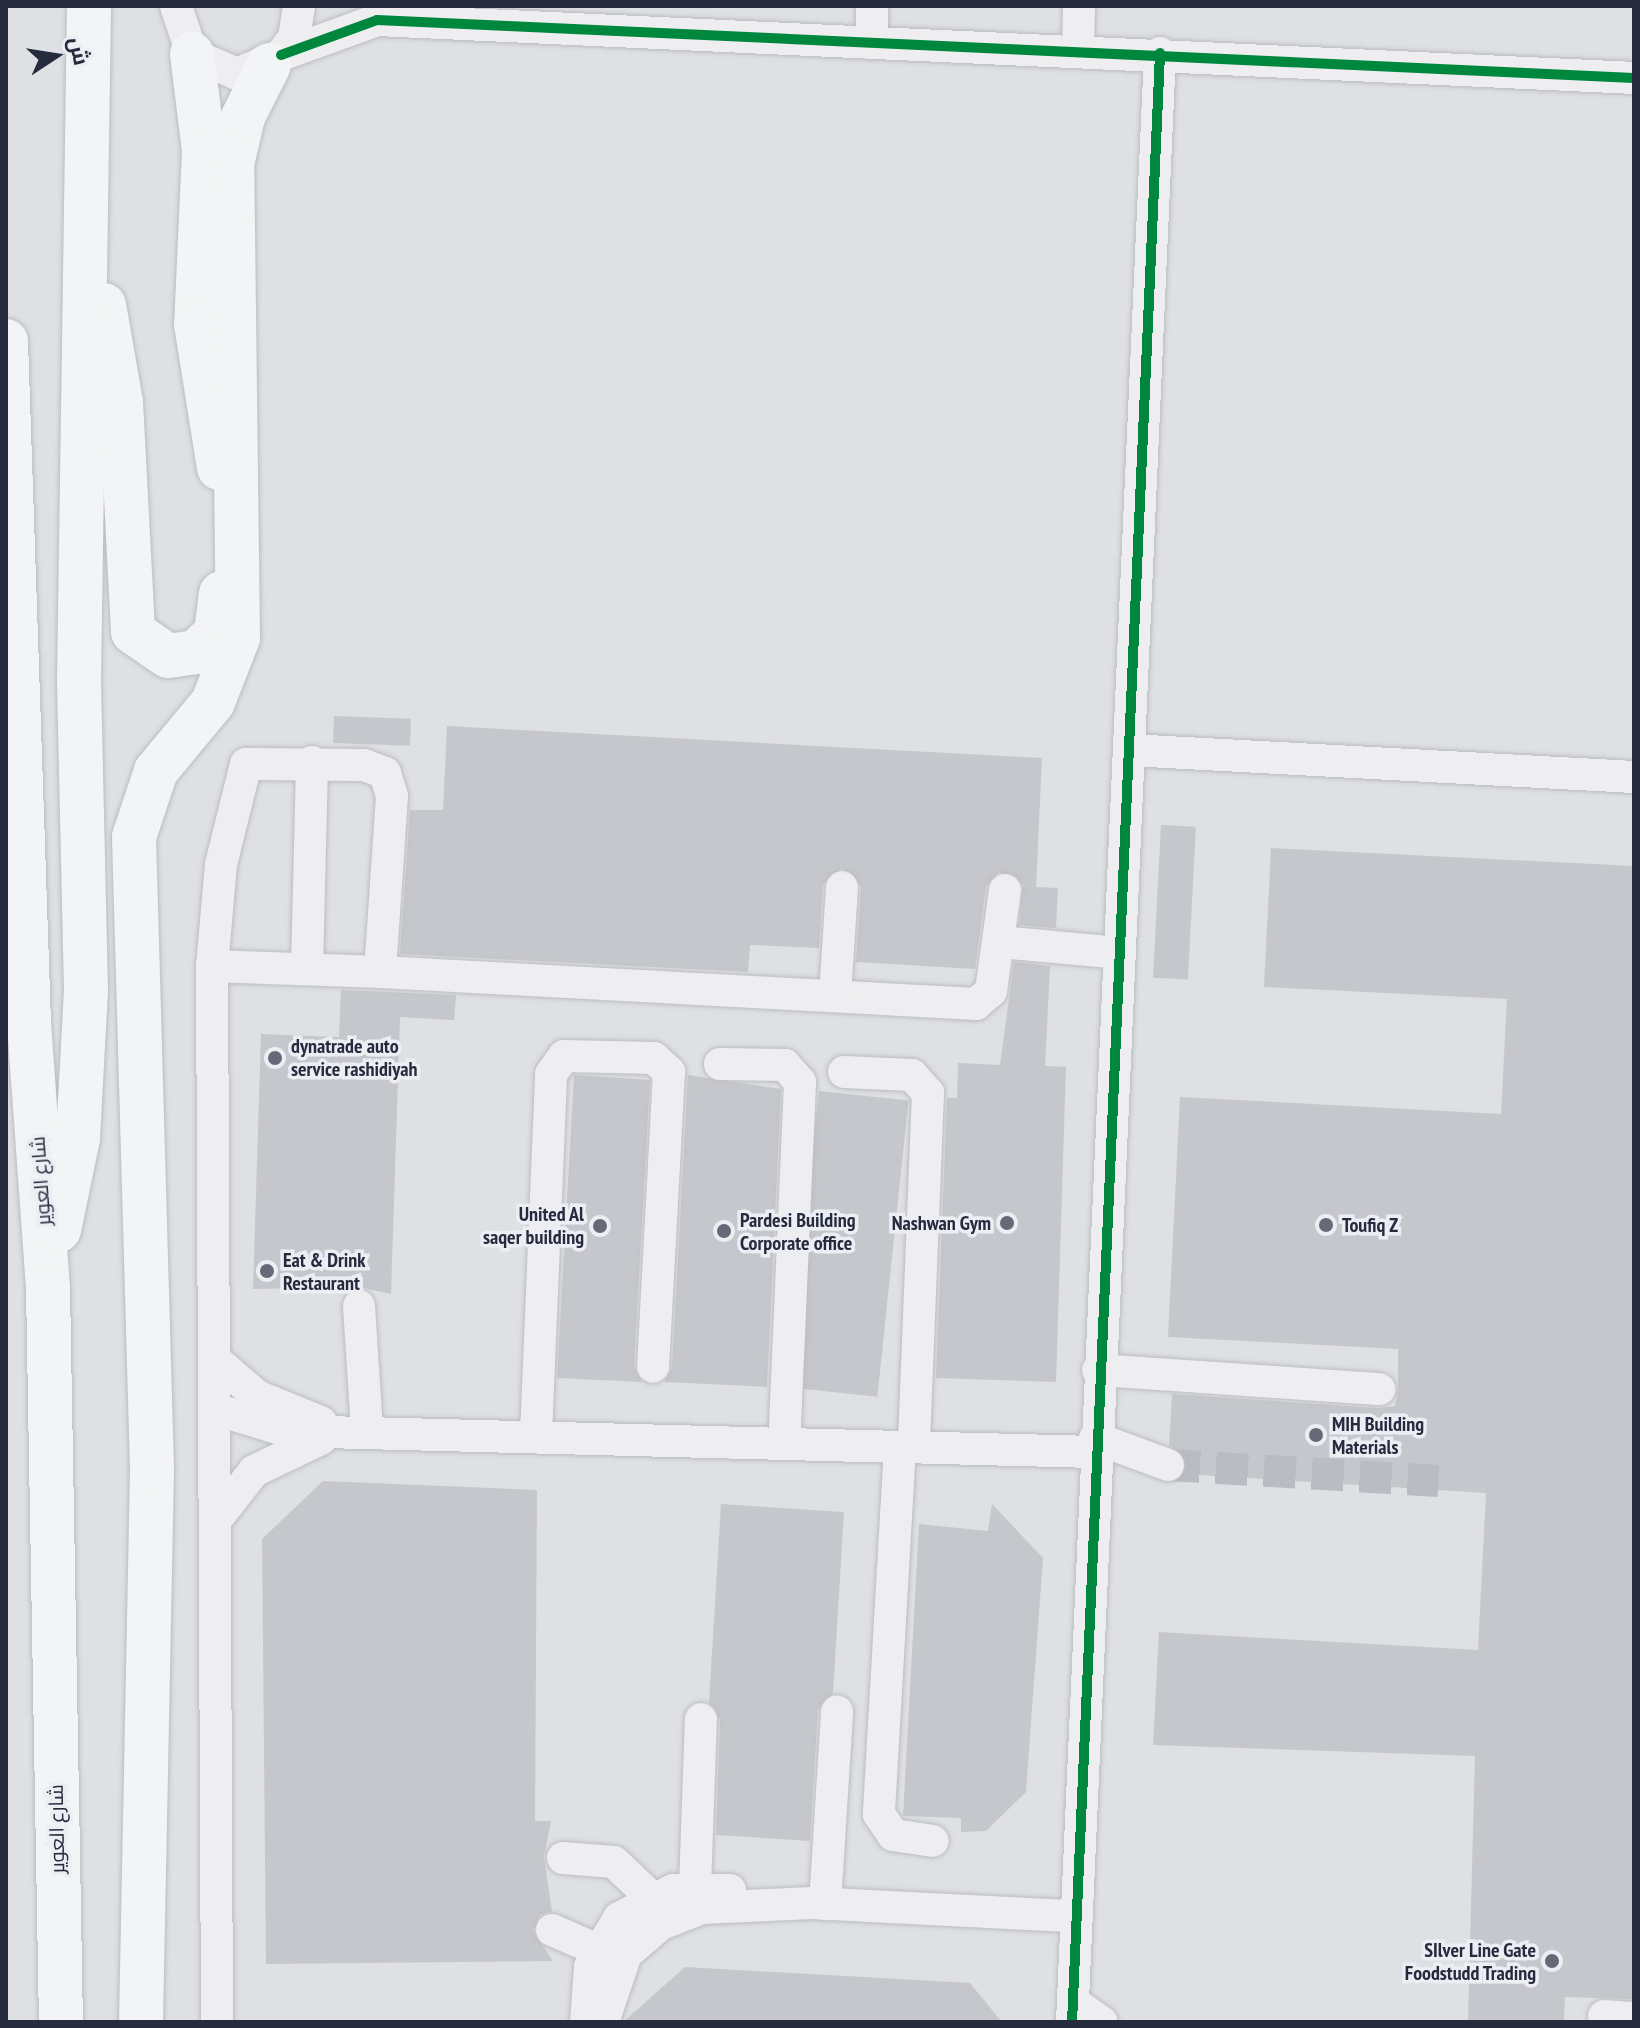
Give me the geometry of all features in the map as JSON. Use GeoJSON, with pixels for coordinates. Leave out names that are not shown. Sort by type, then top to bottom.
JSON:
{"type":"FeatureCollection","features":[{"type":"Feature","properties":{"kind":"highway"},"geometry":{"type":"LineString","coordinates":[[48,1288],[78,1138],[84,1050],[79,681],[89,260],[89,6]]}},
{"type":"Feature","properties":{"kind":"highway"},"geometry":{"type":"LineString","coordinates":[[89,260],[117,367],[128,619],[142,644],[182,656],[207,644],[221,620],[223,526],[196,324],[204,151],[192,54]]}},
{"type":"Feature","properties":{"kind":"highway"},"geometry":{"type":"LineString","coordinates":[[141,2022],[152,1469],[134,837],[156,771],[213,702],[238,638],[232,164],[243,117],[275,60]]}},
{"type":"Feature","properties":{"kind":"highway","name":"شارع العوير"},"geometry":{"type":"LineString","coordinates":[[6,341],[28,1007],[48,1288],[61,2022]]}},
{"type":"Feature","properties":{"kind":"street"},"geometry":{"type":"LineString","coordinates":[[176,6],[192,54],[229,72],[275,60],[366,13],[1634,78]]}},
{"type":"Feature","properties":{"kind":"street"},"geometry":{"type":"LineString","coordinates":[[275,60],[294,38],[299,6]]}},
{"type":"Feature","properties":{"kind":"street"},"geometry":{"type":"LineString","coordinates":[[872,6],[872,41]]}},
{"type":"Feature","properties":{"kind":"street"},"geometry":{"type":"LineString","coordinates":[[1078,48],[1079,6]]}},
{"type":"Feature","properties":{"kind":"street"},"geometry":{"type":"LineString","coordinates":[[1102,2022],[1072,2012],[1073,1916],[1160,53]]}},
{"type":"Feature","properties":{"kind":"street"},"geometry":{"type":"LineString","coordinates":[[1129,750],[1634,777]]}},
{"type":"Feature","properties":{"kind":"street"},"geometry":{"type":"LineString","coordinates":[[217,2022],[212,966],[238,774],[260,759],[376,766],[391,784],[380,972]]}},
{"type":"Feature","properties":{"kind":"street"},"geometry":{"type":"LineString","coordinates":[[307,969],[312,762]]}},
{"type":"Feature","properties":{"kind":"street"},"geometry":{"type":"LineString","coordinates":[[835,996],[842,887]]}},
{"type":"Feature","properties":{"kind":"street"},"geometry":{"type":"LineString","coordinates":[[212,966],[976,1004],[991,991],[1005,890]]}},
{"type":"Feature","properties":{"kind":"street"},"geometry":{"type":"LineString","coordinates":[[999,942],[1119,953]]}},
{"type":"Feature","properties":{"kind":"street"},"geometry":{"type":"LineString","coordinates":[[536,1435],[551,1074],[564,1056],[654,1058],[669,1072],[653,1367]]}},
{"type":"Feature","properties":{"kind":"street"},"geometry":{"type":"LineString","coordinates":[[720,1064],[785,1065],[800,1082],[784,1443]]}},
{"type":"Feature","properties":{"kind":"street"},"geometry":{"type":"LineString","coordinates":[[844,1072],[912,1075],[928,1093],[907,1447],[879,1814],[893,1835],[933,1841]]}},
{"type":"Feature","properties":{"kind":"street"},"geometry":{"type":"LineString","coordinates":[[359,1306],[367,1430]]}},
{"type":"Feature","properties":{"kind":"street"},"geometry":{"type":"LineString","coordinates":[[214,1359],[286,1411],[367,1430]]}},
{"type":"Feature","properties":{"kind":"street"},"geometry":{"type":"LineString","coordinates":[[1098,1370],[1379,1389]]}},
{"type":"Feature","properties":{"kind":"street"},"geometry":{"type":"LineString","coordinates":[[215,1409],[266,1429],[907,1447],[1095,1445],[1168,1465]]}},
{"type":"Feature","properties":{"kind":"street"},"geometry":{"type":"LineString","coordinates":[[215,1521],[273,1456],[367,1430]]}},
{"type":"Feature","properties":{"kind":"street"},"geometry":{"type":"LineString","coordinates":[[818,1903],[837,1711]]}},
{"type":"Feature","properties":{"kind":"street"},"geometry":{"type":"LineString","coordinates":[[695,1888],[701,1719]]}},
{"type":"Feature","properties":{"kind":"street"},"geometry":{"type":"LineString","coordinates":[[563,1858],[614,1862],[651,1897]]}},
{"type":"Feature","properties":{"kind":"street"},"geometry":{"type":"LineString","coordinates":[[586,2022],[596,1949],[619,1918],[651,1897],[695,1888],[818,1903]]}},
{"type":"Feature","properties":{"kind":"street"},"geometry":{"type":"LineString","coordinates":[[603,2022],[616,1972],[661,1924],[721,1904],[818,1903],[1073,1916]]}},
{"type":"Feature","properties":{"kind":"street"},"geometry":{"type":"LineString","coordinates":[[552,1930],[596,1949]]}},
{"type":"Feature","properties":{"kind":"building"},"geometry":{"type":"Polygon","coordinates":[[[334,716],[411,719],[410,746],[333,743],[334,716]]]}},
{"type":"Feature","properties":{"kind":"building"},"geometry":{"type":"Polygon","coordinates":[[[447,726],[1042,758],[1036,887],[1058,888],[1056,928],[1019,925],[1023,884],[999,872],[986,887],[975,969],[856,962],[861,887],[842,868],[823,885],[819,948],[750,945],[748,972],[400,954],[410,810],[443,810],[447,726]]]}},
{"type":"Feature","properties":{"kind":"building"},"geometry":{"type":"Polygon","coordinates":[[[1161,825],[1196,827],[1188,980],[1153,978],[1161,825]]]}},
{"type":"Feature","properties":{"kind":"building"},"geometry":{"type":"Polygon","coordinates":[[[1271,848],[1634,866],[1634,1999],[1565,1997],[1564,2022],[1468,2020],[1475,1756],[1153,1745],[1159,1632],[1478,1650],[1486,1493],[1184,1474],[1183,1454],[1169,1445],[1172,1394],[1378,1408],[1395,1406],[1398,1390],[1398,1349],[1168,1337],[1180,1097],[1501,1114],[1507,999],[1264,987],[1271,848]]]}},
{"type":"Feature","properties":{"kind":"building","name":"Nashwan Gym"},"geometry":{"type":"Polygon","coordinates":[[[1014,962],[1050,966],[1045,1066],[1066,1067],[1056,1382],[936,1378],[947,1098],[957,1098],[958,1063],[1000,1065],[1014,962]]]}},
{"type":"Feature","properties":{"kind":"building"},"geometry":{"type":"Polygon","coordinates":[[[341,990],[456,995],[454,1020],[400,1017],[391,1294],[359,1287],[253,1289],[261,1034],[339,1037],[341,990]]]}},
{"type":"Feature","properties":{"kind":"building","name":"United Al saqer building"},"geometry":{"type":"Polygon","coordinates":[[[574,1075],[650,1080],[634,1366],[642,1382],[557,1378],[574,1075]]]}},
{"type":"Feature","properties":{"kind":"building","name":"Pardesi Building Corporate office"},"geometry":{"type":"Polygon","coordinates":[[[688,1075],[781,1089],[767,1387],[664,1382],[672,1368],[688,1075]]]}},
{"type":"Feature","properties":{"kind":"building"},"geometry":{"type":"Polygon","coordinates":[[[819,1091],[909,1100],[877,1397],[788,1387],[819,1091]]]}},
{"type":"Feature","properties":{"kind":"building"},"geometry":{"type":"Polygon","coordinates":[[[323,1481],[537,1490],[535,1821],[551,1821],[544,1857],[552,1911],[540,1915],[533,1931],[553,1961],[266,1964],[262,1539],[323,1481]]]}},
{"type":"Feature","properties":{"kind":"building"},"geometry":{"type":"Polygon","coordinates":[[[721,1504],[844,1512],[833,1693],[818,1710],[810,1841],[716,1835],[720,1720],[709,1702],[721,1504]]]}},
{"type":"Feature","properties":{"kind":"building"},"geometry":{"type":"Polygon","coordinates":[[[992,1504],[1043,1558],[1026,1792],[986,1831],[961,1832],[961,1818],[903,1816],[919,1524],[988,1531],[992,1504]]]}},
{"type":"Feature","properties":{"kind":"building"},"geometry":{"type":"Polygon","coordinates":[[[685,1967],[970,1983],[1002,2022],[623,2022],[685,1967]]]}},
{"type":"Feature","properties":{"kind":"tunnel"},"geometry":{"type":"LineString","coordinates":[[1168,1465],[1439,1481]]}},
{"type":"Feature","properties":{"kind":"cycle path"},"geometry":{"type":"LineString","coordinates":[[281,55],[377,20],[1634,78]]}},
{"type":"Feature","properties":{"kind":"cycle path"},"geometry":{"type":"LineString","coordinates":[[1072,2022],[1160,53]]}},
{"type":"Feature","properties":{"kind":"place","name":"dynatrade auto service rashidiyah"},"geometry":{"type":"Point","coordinates":[275,1058]}},
{"type":"Feature","properties":{"kind":"place","name":"Nashwan Gym"},"geometry":{"type":"Point","coordinates":[1007,1223]}},
{"type":"Feature","properties":{"kind":"place","name":"Toufiq Z"},"geometry":{"type":"Point","coordinates":[1326,1225]}},
{"type":"Feature","properties":{"kind":"place","name":"United Al saqer building"},"geometry":{"type":"Point","coordinates":[600,1226]}},
{"type":"Feature","properties":{"kind":"place","name":"Pardesi Building Corporate office"},"geometry":{"type":"Point","coordinates":[724,1231]}},
{"type":"Feature","properties":{"kind":"place","name":"Eat & Drink Restaurant"},"geometry":{"type":"Point","coordinates":[267,1271]}},
{"type":"Feature","properties":{"kind":"place","name":"MIH Building Materials"},"geometry":{"type":"Point","coordinates":[1316,1435]}},
{"type":"Feature","properties":{"kind":"place","name":"SIlver Line Gate Foodstudd Trading"},"geometry":{"type":"Point","coordinates":[1552,1961]}}]}
